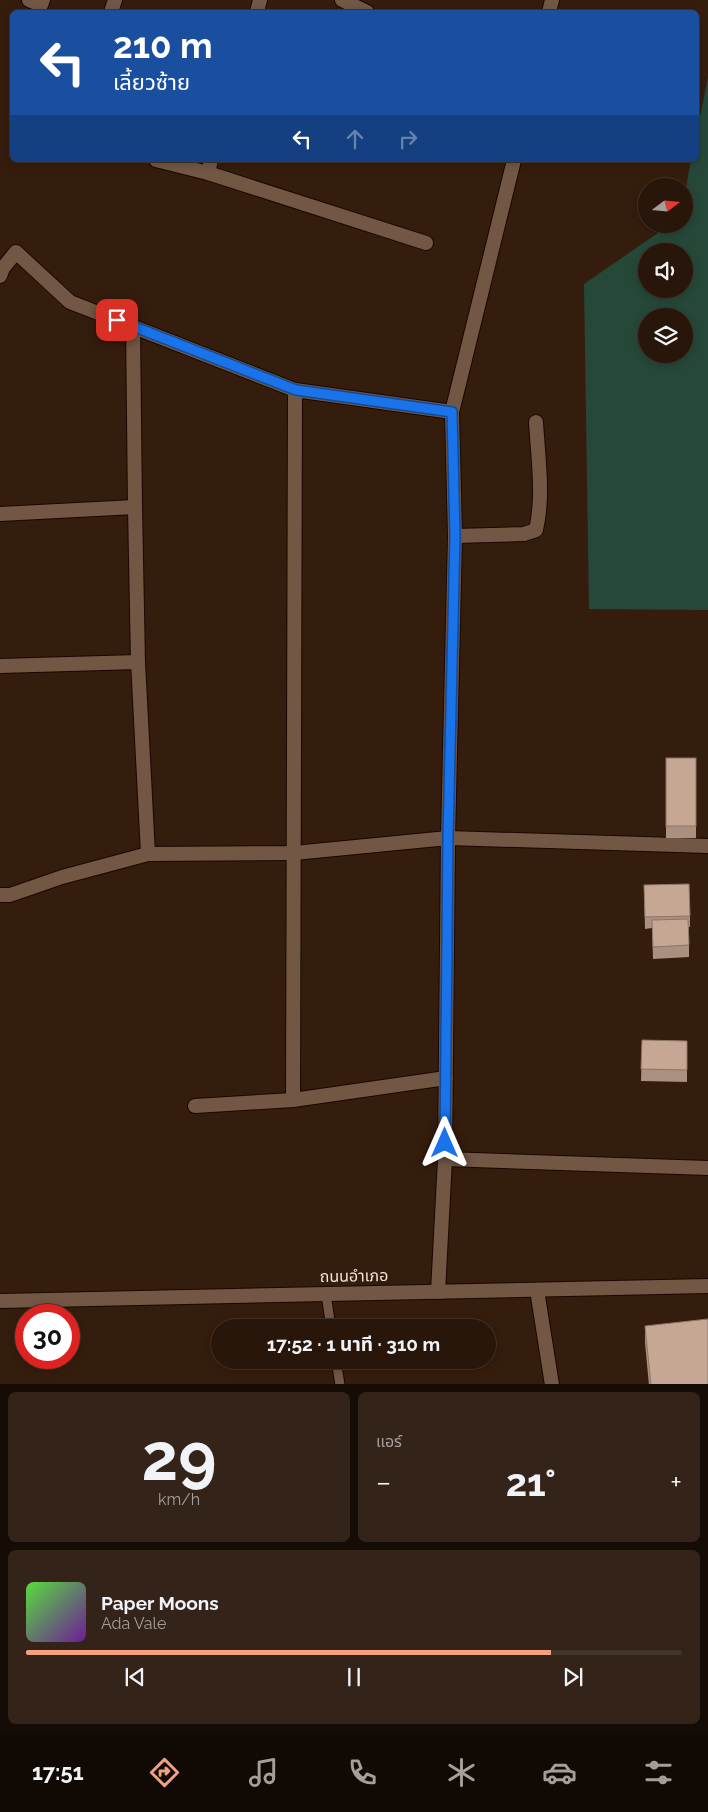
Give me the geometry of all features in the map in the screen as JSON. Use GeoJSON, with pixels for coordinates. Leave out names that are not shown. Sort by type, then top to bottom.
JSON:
{"type":"FeatureCollection","features":[{"type":"Feature","properties":{"kind":"street"},"geometry":{"type":"LineString","coordinates":[[28,0],[41,5],[43,0]]}},
{"type":"Feature","properties":{"kind":"street"},"geometry":{"type":"LineString","coordinates":[[342,0],[363,10]]}},
{"type":"Feature","properties":{"kind":"street"},"geometry":{"type":"LineString","coordinates":[[174,162],[210,166],[426,243]]}},
{"type":"Feature","properties":{"kind":"street"},"geometry":{"type":"LineString","coordinates":[[438,1292],[445,1159],[448,838],[455,536],[452,412],[514,162]]}},
{"type":"Feature","properties":{"kind":"street"},"geometry":{"type":"LineString","coordinates":[[0,276],[3,268],[16,252],[70,302],[296,390],[452,412]]}},
{"type":"Feature","properties":{"kind":"street"},"geometry":{"type":"LineString","coordinates":[[133,327],[138,662],[148,854]]}},
{"type":"Feature","properties":{"kind":"street"},"geometry":{"type":"LineString","coordinates":[[293,1100],[296,390]]}},
{"type":"Feature","properties":{"kind":"street"},"geometry":{"type":"LineString","coordinates":[[455,536],[524,534],[536,530],[539,518],[540,475],[536,422]]}},
{"type":"Feature","properties":{"kind":"street"},"geometry":{"type":"LineString","coordinates":[[0,514],[135,507]]}},
{"type":"Feature","properties":{"kind":"street"},"geometry":{"type":"LineString","coordinates":[[0,666],[138,662]]}},
{"type":"Feature","properties":{"kind":"street"},"geometry":{"type":"LineString","coordinates":[[0,895],[10,895],[62,877],[148,854],[294,853],[448,838],[708,846]]}},
{"type":"Feature","properties":{"kind":"street"},"geometry":{"type":"LineString","coordinates":[[195,1106],[293,1100],[446,1078]]}},
{"type":"Feature","properties":{"kind":"street"},"geometry":{"type":"LineString","coordinates":[[445,1159],[708,1168]]}},
{"type":"Feature","properties":{"kind":"street","name":"ถนนอำเภอ"},"geometry":{"type":"LineString","coordinates":[[0,1302],[708,1286]]}},
{"type":"Feature","properties":{"kind":"street"},"geometry":{"type":"LineString","coordinates":[[537,1290],[552,1384]]}},
{"type":"Feature","properties":{"kind":"lane"},"geometry":{"type":"LineString","coordinates":[[326,1294],[330,1319]]}},
{"type":"Feature","properties":{"kind":"lane"},"geometry":{"type":"LineString","coordinates":[[338,1369],[340,1384]]}},
{"type":"Feature","properties":{"kind":"green space"},"geometry":{"type":"Polygon","coordinates":[[[708,77],[708,610],[589,609],[584,284],[638,247],[638,298],[693,298],[693,243],[643,243],[658,233],[693,233],[693,178],[688,178],[691,162],[699,162],[699,121],[708,77]]]}},
{"type":"Feature","properties":{"kind":"building"},"geometry":{"type":"Polygon","coordinates":[[[666,758],[696,758],[696,826],[666,826],[666,758]]]}},
{"type":"Feature","properties":{"kind":"building"},"geometry":{"type":"Polygon","coordinates":[[[689,884],[690,916],[645,917],[644,885],[689,884]]]}},
{"type":"Feature","properties":{"kind":"building"},"geometry":{"type":"Polygon","coordinates":[[[688,919],[689,945],[653,947],[652,920],[688,919]]]}},
{"type":"Feature","properties":{"kind":"building"},"geometry":{"type":"Polygon","coordinates":[[[642,1040],[687,1041],[687,1070],[641,1069],[642,1040]]]}},
{"type":"Feature","properties":{"kind":"building"},"geometry":{"type":"Polygon","coordinates":[[[708,1319],[708,1384],[651,1384],[645,1326],[708,1319]]]}},
{"type":"Feature","properties":{"kind":"route"},"geometry":{"type":"LineString","coordinates":[[117,320],[296,390],[452,412],[455,536],[448,838],[445,1143]]}}]}
